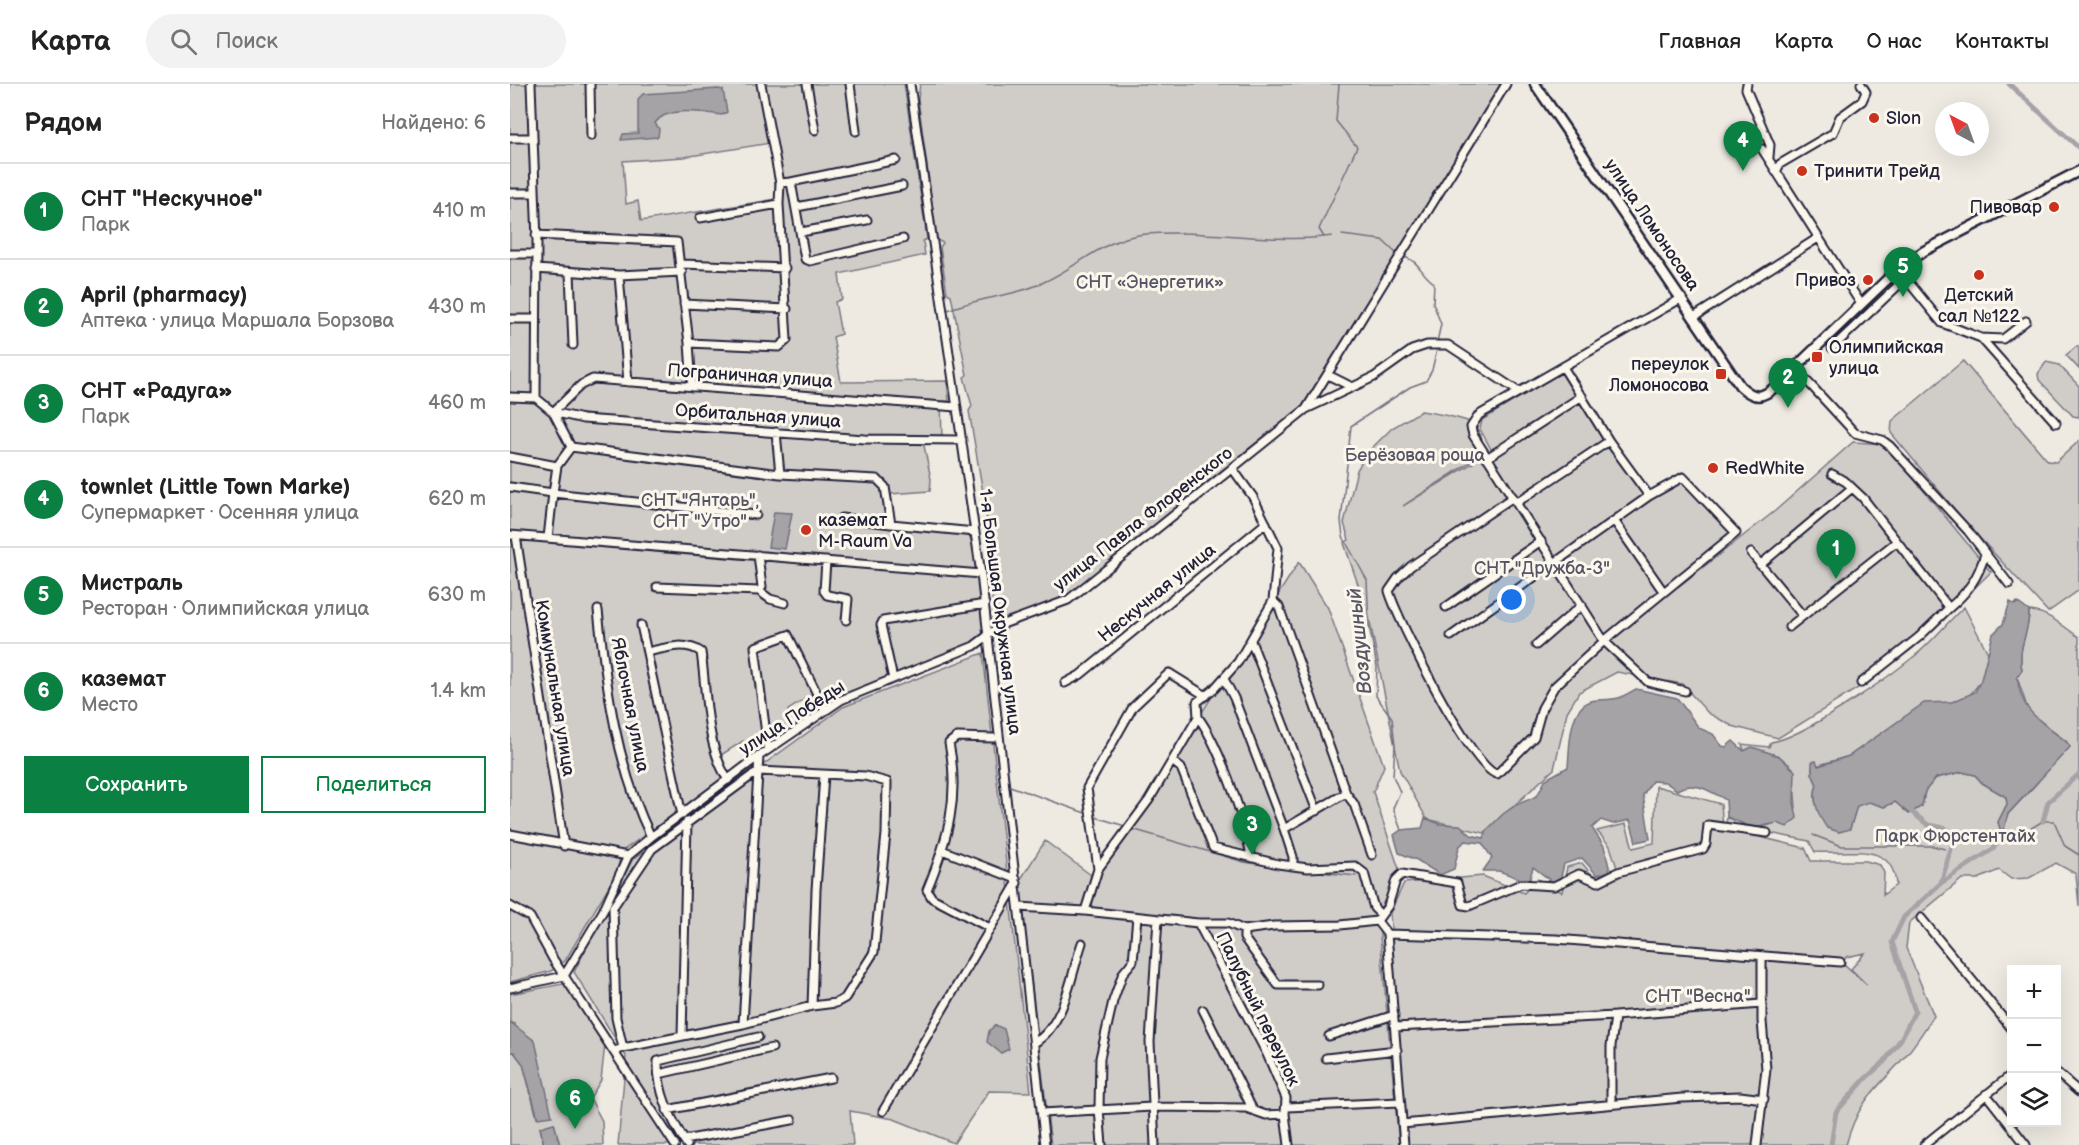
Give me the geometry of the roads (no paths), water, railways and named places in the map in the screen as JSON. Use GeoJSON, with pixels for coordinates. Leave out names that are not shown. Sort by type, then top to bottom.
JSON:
{"type":"FeatureCollection","features":[{"type":"Feature","properties":{"kind":"main road","name":"улица Ломоносова"},"geometry":{"type":"LineString","coordinates":[[1535,84],[1740,386],[1750,396],[1763,397],[1795,368]]}},
{"type":"Feature","properties":{"kind":"main road"},"geometry":{"type":"LineString","coordinates":[[1795,368],[1898,269],[1924,251],[2079,171]]}},
{"type":"Feature","properties":{"kind":"street"},"geometry":{"type":"LineString","coordinates":[[531,84],[536,234],[536,398]]}},
{"type":"Feature","properties":{"kind":"street"},"geometry":{"type":"LineString","coordinates":[[590,84],[591,136]]}},
{"type":"Feature","properties":{"kind":"street"},"geometry":{"type":"LineString","coordinates":[[688,343],[779,347],[788,340],[788,309],[779,204],[780,183],[761,84]]}},
{"type":"Feature","properties":{"kind":"street"},"geometry":{"type":"LineString","coordinates":[[807,84],[815,130]]}},
{"type":"Feature","properties":{"kind":"street"},"geometry":{"type":"LineString","coordinates":[[850,84],[856,131]]}},
{"type":"Feature","properties":{"kind":"street","name":"1-я Большая Окружная улица"},"geometry":{"type":"LineString","coordinates":[[910,84],[989,634],[1045,1145]]}},
{"type":"Feature","properties":{"kind":"street","name":"улица Павла Флоренского"},"geometry":{"type":"LineString","coordinates":[[1305,409],[1506,84]]}},
{"type":"Feature","properties":{"kind":"street"},"geometry":{"type":"LineString","coordinates":[[1747,84],[1746,89],[1770,145],[1769,160]]}},
{"type":"Feature","properties":{"kind":"street"},"geometry":{"type":"LineString","coordinates":[[1776,172],[1780,164],[1833,133],[1840,117],[1862,101],[1866,92],[1862,84]]}},
{"type":"Feature","properties":{"kind":"street"},"geometry":{"type":"LineString","coordinates":[[510,138],[532,138]]}},
{"type":"Feature","properties":{"kind":"street"},"geometry":{"type":"LineString","coordinates":[[1762,148],[1861,304]]}},
{"type":"Feature","properties":{"kind":"street"},"geometry":{"type":"LineString","coordinates":[[780,183],[896,160]]}},
{"type":"Feature","properties":{"kind":"street"},"geometry":{"type":"LineString","coordinates":[[790,182],[801,232],[803,255],[810,261],[903,239]]}},
{"type":"Feature","properties":{"kind":"street"},"geometry":{"type":"LineString","coordinates":[[796,207],[902,186]]}},
{"type":"Feature","properties":{"kind":"street"},"geometry":{"type":"LineString","coordinates":[[510,193],[534,193]]}},
{"type":"Feature","properties":{"kind":"street"},"geometry":{"type":"LineString","coordinates":[[700,218],[779,204]]}},
{"type":"Feature","properties":{"kind":"street"},"geometry":{"type":"LineString","coordinates":[[801,232],[867,220]]}},
{"type":"Feature","properties":{"kind":"street"},"geometry":{"type":"LineString","coordinates":[[536,234],[598,239],[674,241],[679,245],[692,387]]}},
{"type":"Feature","properties":{"kind":"street"},"geometry":{"type":"LineString","coordinates":[[1694,318],[1818,238]]}},
{"type":"Feature","properties":{"kind":"street"},"geometry":{"type":"LineString","coordinates":[[510,254],[535,254]]}},
{"type":"Feature","properties":{"kind":"street"},"geometry":{"type":"LineString","coordinates":[[536,269],[619,275],[682,268],[785,268]]}},
{"type":"Feature","properties":{"kind":"street"},"geometry":{"type":"LineString","coordinates":[[1898,269],[1942,323],[1981,338],[2003,339],[2026,321]]}},
{"type":"Feature","properties":{"kind":"street"},"geometry":{"type":"LineString","coordinates":[[570,272],[573,345]]}},
{"type":"Feature","properties":{"kind":"street"},"geometry":{"type":"LineString","coordinates":[[619,275],[628,382]]}},
{"type":"Feature","properties":{"kind":"street"},"geometry":{"type":"LineString","coordinates":[[1832,348],[1906,278]]}},
{"type":"Feature","properties":{"kind":"street"},"geometry":{"type":"LineString","coordinates":[[1682,298],[1519,392],[1474,420],[1471,427],[1473,435],[1487,458],[1604,641],[1648,682],[1685,691]]}},
{"type":"Feature","properties":{"kind":"street"},"geometry":{"type":"LineString","coordinates":[[684,304],[788,309]]}},
{"type":"Feature","properties":{"kind":"street"},"geometry":{"type":"LineString","coordinates":[[510,319],[536,319]]}},
{"type":"Feature","properties":{"kind":"street"},"geometry":{"type":"LineString","coordinates":[[1981,338],[2056,423]]}},
{"type":"Feature","properties":{"kind":"street","name":"улица Павла Флоренского"},"geometry":{"type":"LineString","coordinates":[[989,634],[1003,624],[1068,600],[1305,409],[1350,386],[1374,377],[1412,350],[1427,345],[1444,345],[1519,392]]}},
{"type":"Feature","properties":{"kind":"street"},"geometry":{"type":"LineString","coordinates":[[1563,367],[1609,441],[1649,496]]}},
{"type":"Feature","properties":{"kind":"street"},"geometry":{"type":"LineString","coordinates":[[1795,368],[1856,433],[1882,440],[1890,446],[1961,523],[2009,584]]}},
{"type":"Feature","properties":{"kind":"street"},"geometry":{"type":"LineString","coordinates":[[1328,375],[1350,386]]}},
{"type":"Feature","properties":{"kind":"street","name":"Пограничная улица"},"geometry":{"type":"LineString","coordinates":[[554,412],[581,385],[593,379],[957,407]]}},
{"type":"Feature","properties":{"kind":"street"},"geometry":{"type":"LineString","coordinates":[[1487,458],[1582,396]]}},
{"type":"Feature","properties":{"kind":"street"},"geometry":{"type":"LineString","coordinates":[[510,397],[536,398],[554,412],[571,447]]}},
{"type":"Feature","properties":{"kind":"street","name":"Орбитальная улица"},"geometry":{"type":"LineString","coordinates":[[554,412],[583,419],[865,439],[962,440]]}},
{"type":"Feature","properties":{"kind":"street"},"geometry":{"type":"LineString","coordinates":[[776,432],[780,474]]}},
{"type":"Feature","properties":{"kind":"street"},"geometry":{"type":"LineString","coordinates":[[1451,636],[1556,564],[1649,496],[1683,477],[1736,533],[1663,591],[1554,687],[1542,708],[1530,742],[1500,772],[1494,774],[1490,772],[1451,720],[1389,591],[1398,578],[1411,566],[1609,441]]}},
{"type":"Feature","properties":{"kind":"street"},"geometry":{"type":"LineString","coordinates":[[548,538],[557,466],[571,447]]}},
{"type":"Feature","properties":{"kind":"street"},"geometry":{"type":"LineString","coordinates":[[571,447],[780,474],[882,482],[891,524]]}},
{"type":"Feature","properties":{"kind":"street"},"geometry":{"type":"LineString","coordinates":[[510,458],[557,466]]}},
{"type":"Feature","properties":{"kind":"street"},"geometry":{"type":"LineString","coordinates":[[1232,468],[1253,497],[1278,548],[1273,601],[1251,640],[1224,679],[1197,702],[1198,717],[1213,744],[1246,829],[1251,857]]}},
{"type":"Feature","properties":{"kind":"street"},"geometry":{"type":"LineString","coordinates":[[1832,474],[1852,488],[1949,608]]}},
{"type":"Feature","properties":{"kind":"street"},"geometry":{"type":"LineString","coordinates":[[510,487],[756,515]]}},
{"type":"Feature","properties":{"kind":"street"},"geometry":{"type":"LineString","coordinates":[[1761,565],[1852,488]]}},
{"type":"Feature","properties":{"kind":"street"},"geometry":{"type":"LineString","coordinates":[[842,518],[975,532]]}},
{"type":"Feature","properties":{"kind":"street"},"geometry":{"type":"LineString","coordinates":[[1615,522],[1663,591]]}},
{"type":"Feature","properties":{"kind":"street","name":"Нескучная улица"},"geometry":{"type":"LineString","coordinates":[[1065,682],[1089,668],[1266,524]]}},
{"type":"Feature","properties":{"kind":"street"},"geometry":{"type":"LineString","coordinates":[[513,536],[981,574]]}},
{"type":"Feature","properties":{"kind":"street","name":"Коммунальная улица"},"geometry":{"type":"LineString","coordinates":[[513,536],[564,846]]}},
{"type":"Feature","properties":{"kind":"street"},"geometry":{"type":"LineString","coordinates":[[1446,607],[1541,541]]}},
{"type":"Feature","properties":{"kind":"street"},"geometry":{"type":"LineString","coordinates":[[1789,627],[1896,542]]}},
{"type":"Feature","properties":{"kind":"street"},"geometry":{"type":"LineString","coordinates":[[1750,553],[1803,616]]}},
{"type":"Feature","properties":{"kind":"street"},"geometry":{"type":"LineString","coordinates":[[1861,683],[1912,643],[1966,593],[1978,576],[1985,554]]}},
{"type":"Feature","properties":{"kind":"street"},"geometry":{"type":"LineString","coordinates":[[758,555],[762,587],[759,591]]}},
{"type":"Feature","properties":{"kind":"street"},"geometry":{"type":"LineString","coordinates":[[826,561],[824,591],[848,599],[846,620]]}},
{"type":"Feature","properties":{"kind":"street"},"geometry":{"type":"LineString","coordinates":[[657,587],[759,591],[770,599],[785,603]]}},
{"type":"Feature","properties":{"kind":"street"},"geometry":{"type":"LineString","coordinates":[[1273,601],[1279,607],[1346,793],[1354,804],[1372,855]]}},
{"type":"Feature","properties":{"kind":"street"},"geometry":{"type":"LineString","coordinates":[[893,679],[881,625],[883,621],[985,604]]}},
{"type":"Feature","properties":{"kind":"street"},"geometry":{"type":"LineString","coordinates":[[1536,645],[1582,605]]}},
{"type":"Feature","properties":{"kind":"street","name":"Яблочная улица"},"geometry":{"type":"LineString","coordinates":[[598,610],[602,650],[621,755],[639,811],[651,837]]}},
{"type":"Feature","properties":{"kind":"street"},"geometry":{"type":"LineString","coordinates":[[641,625],[682,815]]}},
{"type":"Feature","properties":{"kind":"street","name":"улица Победы"},"geometry":{"type":"LineString","coordinates":[[627,856],[759,756],[841,700],[974,646],[989,634]]}},
{"type":"Feature","properties":{"kind":"street"},"geometry":{"type":"LineString","coordinates":[[768,750],[755,647],[788,635],[825,710]]}},
{"type":"Feature","properties":{"kind":"street"},"geometry":{"type":"LineString","coordinates":[[1251,640],[1317,811]]}},
{"type":"Feature","properties":{"kind":"street"},"geometry":{"type":"LineString","coordinates":[[647,652],[678,646],[694,646],[701,652],[714,747],[718,765],[728,780]]}},
{"type":"Feature","properties":{"kind":"street"},"geometry":{"type":"LineString","coordinates":[[1098,869],[1087,788],[1125,718],[1143,695],[1169,673],[1206,696]]}},
{"type":"Feature","properties":{"kind":"street"},"geometry":{"type":"LineString","coordinates":[[1224,679],[1234,698],[1284,829],[1293,857],[1293,866]]}},
{"type":"Feature","properties":{"kind":"street"},"geometry":{"type":"LineString","coordinates":[[1085,911],[1098,869],[1149,800],[1198,717]]}},
{"type":"Feature","properties":{"kind":"street"},"geometry":{"type":"LineString","coordinates":[[990,928],[928,895],[927,890],[942,850],[953,810],[954,782],[949,743],[957,737],[993,738]]}},
{"type":"Feature","properties":{"kind":"street"},"geometry":{"type":"LineString","coordinates":[[743,1024],[759,756]]}},
{"type":"Feature","properties":{"kind":"street"},"geometry":{"type":"LineString","coordinates":[[1172,761],[1181,768],[1213,848],[1293,866],[1355,866],[1364,873],[1374,908],[1387,934],[1404,1145]]}},
{"type":"Feature","properties":{"kind":"street"},"geometry":{"type":"LineString","coordinates":[[614,1051],[743,1024],[812,1006],[836,1003],[845,998],[874,952],[889,786],[884,779],[758,771],[652,849],[613,907],[616,1018],[623,1048]]}},
{"type":"Feature","properties":{"kind":"street"},"geometry":{"type":"LineString","coordinates":[[812,1006],[816,891],[824,775]]}},
{"type":"Feature","properties":{"kind":"street"},"geometry":{"type":"LineString","coordinates":[[1284,829],[1346,793]]}},
{"type":"Feature","properties":{"kind":"street"},"geometry":{"type":"LineString","coordinates":[[682,1036],[687,822]]}},
{"type":"Feature","properties":{"kind":"street"},"geometry":{"type":"LineString","coordinates":[[1019,907],[1085,911],[1198,923],[1228,923],[1244,930],[1274,926],[1340,925],[1379,918],[1388,906],[1396,880],[1402,874],[1457,883],[1463,905],[1469,906],[1521,884],[1554,886],[1579,874],[1598,882],[1618,872],[1703,849],[1706,844],[1707,825],[1767,833]]}},
{"type":"Feature","properties":{"kind":"street"},"geometry":{"type":"LineString","coordinates":[[510,834],[564,846],[627,856],[603,911],[564,976],[510,988]]}},
{"type":"Feature","properties":{"kind":"street"},"geometry":{"type":"LineString","coordinates":[[883,1111],[1016,881],[942,850]]}},
{"type":"Feature","properties":{"kind":"street"},"geometry":{"type":"LineString","coordinates":[[510,906],[530,918],[564,976],[675,1145]]}},
{"type":"Feature","properties":{"kind":"street"},"geometry":{"type":"LineString","coordinates":[[1102,1145],[1099,1109],[1100,1058],[1113,1001],[1123,973],[1133,961],[1137,917]]}},
{"type":"Feature","properties":{"kind":"street"},"geometry":{"type":"LineString","coordinates":[[1921,918],[2007,1023]]}},
{"type":"Feature","properties":{"kind":"street"},"geometry":{"type":"LineString","coordinates":[[1155,1145],[1150,1042],[1158,919]]}},
{"type":"Feature","properties":{"kind":"street","name":"Палубный переулок"},"geometry":{"type":"LineString","coordinates":[[1198,923],[1267,1054],[1286,1110],[1289,1145]]}},
{"type":"Feature","properties":{"kind":"street"},"geometry":{"type":"LineString","coordinates":[[1244,930],[1244,938],[1275,983],[1287,987],[1318,985]]}},
{"type":"Feature","properties":{"kind":"street"},"geometry":{"type":"LineString","coordinates":[[1387,934],[1556,939],[1840,962]]}},
{"type":"Feature","properties":{"kind":"street"},"geometry":{"type":"LineString","coordinates":[[1034,1043],[1046,1036],[1056,1020],[1082,943]]}},
{"type":"Feature","properties":{"kind":"street"},"geometry":{"type":"LineString","coordinates":[[1757,1145],[1766,1069],[1761,1004],[1762,957]]}},
{"type":"Feature","properties":{"kind":"street"},"geometry":{"type":"LineString","coordinates":[[1395,1027],[1615,1016],[1761,1004]]}},
{"type":"Feature","properties":{"kind":"street"},"geometry":{"type":"LineString","coordinates":[[1203,1011],[1253,1110]]}},
{"type":"Feature","properties":{"kind":"street"},"geometry":{"type":"LineString","coordinates":[[1329,1036],[1394,1015]]}},
{"type":"Feature","properties":{"kind":"street"},"geometry":{"type":"LineString","coordinates":[[1611,1104],[1611,1046],[1615,1016]]}},
{"type":"Feature","properties":{"kind":"street"},"geometry":{"type":"LineString","coordinates":[[758,1037],[661,1059],[658,1065],[667,1110],[685,1143],[792,1119]]}},
{"type":"Feature","properties":{"kind":"street"},"geometry":{"type":"LineString","coordinates":[[660,1074],[772,1048]]}},
{"type":"Feature","properties":{"kind":"street"},"geometry":{"type":"LineString","coordinates":[[1326,1058],[1397,1050]]}},
{"type":"Feature","properties":{"kind":"street"},"geometry":{"type":"LineString","coordinates":[[2057,1073],[2079,1092]]}},
{"type":"Feature","properties":{"kind":"street"},"geometry":{"type":"LineString","coordinates":[[667,1110],[831,1078]]}},
{"type":"Feature","properties":{"kind":"street"},"geometry":{"type":"LineString","coordinates":[[1924,1145],[2007,1078]]}},
{"type":"Feature","properties":{"kind":"street"},"geometry":{"type":"LineString","coordinates":[[1986,1094],[2026,1145]]}},
{"type":"Feature","properties":{"kind":"street"},"geometry":{"type":"LineString","coordinates":[[1402,1124],[1693,1097],[1740,1096],[1764,1099]]}},
{"type":"Feature","properties":{"kind":"street"},"geometry":{"type":"LineString","coordinates":[[1042,1113],[1152,1107],[1246,1108],[1266,1115],[1286,1110],[1400,1102]]}},
{"type":"Feature","properties":{"kind":"waterway","name":"Воздушный"},"geometry":{"type":"LineString","coordinates":[[1332,236],[1324,237],[1319,229],[1357,147],[1336,121],[1339,84]]}},
{"type":"Feature","properties":{"kind":"waterway"},"geometry":{"type":"LineString","coordinates":[[2009,84],[2079,148]]}},
{"type":"Feature","properties":{"kind":"waterway"},"geometry":{"type":"LineString","coordinates":[[948,310],[1032,287],[1105,246],[1146,234],[1324,237]]}},
{"type":"Feature","properties":{"kind":"waterway","name":"Воздушный"},"geometry":{"type":"LineString","coordinates":[[1342,235],[1382,240],[1397,254]]}},
{"type":"Feature","properties":{"kind":"waterway","name":"Воздушный"},"geometry":{"type":"LineString","coordinates":[[1403,257],[1417,264],[1434,283],[1433,303],[1441,324],[1437,342]]}},
{"type":"Feature","properties":{"kind":"waterway","name":"Воздушный"},"geometry":{"type":"LineString","coordinates":[[1401,830],[1393,808],[1400,792],[1393,776],[1395,745],[1392,718],[1376,696],[1377,667],[1369,625],[1367,580],[1343,537],[1341,521],[1351,426],[1410,387],[1426,381],[1432,370],[1437,349]]}},
{"type":"Feature","properties":{"kind":"waterway"},"geometry":{"type":"LineString","coordinates":[[2043,821],[2048,802],[2079,774]]}},
{"type":"Feature","properties":{"kind":"waterway"},"geometry":{"type":"LineString","coordinates":[[1010,786],[1088,814]]}},
{"type":"Feature","properties":{"kind":"waterway"},"geometry":{"type":"LineString","coordinates":[[1912,812],[1928,825],[1945,828],[1953,834],[1953,842],[1941,883]]}},
{"type":"Feature","properties":{"kind":"waterway"},"geometry":{"type":"LineString","coordinates":[[1092,816],[1125,826]]}},
{"type":"Feature","properties":{"kind":"waterway","name":"Воздушный"},"geometry":{"type":"LineString","coordinates":[[2018,836],[2043,821],[2054,821],[2065,846],[2079,855]]}},
{"type":"Feature","properties":{"kind":"waterway"},"geometry":{"type":"LineString","coordinates":[[1132,829],[1244,862],[1302,871]]}},
{"type":"Feature","properties":{"kind":"waterway","name":"Воздушный"},"geometry":{"type":"LineString","coordinates":[[1813,835],[1842,846],[1933,846],[1945,849]]}},
{"type":"Feature","properties":{"kind":"waterway"},"geometry":{"type":"LineString","coordinates":[[1831,1145],[1836,1112],[1865,1079],[1884,1062],[1901,1039],[1915,1011],[1892,942],[1904,917],[1941,883],[1993,849],[2002,835]]}},
{"type":"Feature","properties":{"kind":"waterway"},"geometry":{"type":"LineString","coordinates":[[1310,871],[1356,876]]}},
{"type":"Feature","properties":{"kind":"place","name":"Slon"},"geometry":{"type":"Point","coordinates":[1874,118]}},
{"type":"Feature","properties":{"kind":"place","name":"townlet (Little Town Marke)"},"geometry":{"type":"Point","coordinates":[1743,171]}},
{"type":"Feature","properties":{"kind":"place","name":"Тринити Трейд"},"geometry":{"type":"Point","coordinates":[1802,171]}},
{"type":"Feature","properties":{"kind":"place","name":"Пивовар"},"geometry":{"type":"Point","coordinates":[2054,207]}},
{"type":"Feature","properties":{"kind":"place","name":"Детский сал №122"},"geometry":{"type":"Point","coordinates":[1979,275]}},
{"type":"Feature","properties":{"kind":"place","name":"Привоз"},"geometry":{"type":"Point","coordinates":[1868,280]}},
{"type":"Feature","properties":{"kind":"place","name":"Мистраль"},"geometry":{"type":"Point","coordinates":[1903,297]}},
{"type":"Feature","properties":{"kind":"place","name":"Олимпийская улица"},"geometry":{"type":"Point","coordinates":[1817,357]}},
{"type":"Feature","properties":{"kind":"place","name":"переулок Ломоносова"},"geometry":{"type":"Point","coordinates":[1721,374]}},
{"type":"Feature","properties":{"kind":"place","name":"April (pharmacy)"},"geometry":{"type":"Point","coordinates":[1788,408]}},
{"type":"Feature","properties":{"kind":"place","name":"RedWhite"},"geometry":{"type":"Point","coordinates":[1713,468]}},
{"type":"Feature","properties":{"kind":"place","name":"каземат M-Raum Va"},"geometry":{"type":"Point","coordinates":[806,530]}},
{"type":"Feature","properties":{"kind":"place","name":"СНТ \"Нескучное\""},"geometry":{"type":"Point","coordinates":[1836,579]}},
{"type":"Feature","properties":{"kind":"place","name":"СНТ «Радуга»"},"geometry":{"type":"Point","coordinates":[1252,855]}},
{"type":"Feature","properties":{"kind":"place","name":"каземат"},"geometry":{"type":"Point","coordinates":[575,1129]}},
{"type":"Feature","properties":{"kind":"park label","name":"СНТ «Энергетик»"},"geometry":{"type":"Point","coordinates":[1150,282]}},
{"type":"Feature","properties":{"kind":"park label","name":"Берёзовая роща"},"geometry":{"type":"Point","coordinates":[1415,455]}},
{"type":"Feature","properties":{"kind":"park label","name":"СНТ \"Янтарь\", СНТ \"Утро\""},"geometry":{"type":"Point","coordinates":[700,510]}},
{"type":"Feature","properties":{"kind":"park label","name":"СНТ \"Дружба-3\""},"geometry":{"type":"Point","coordinates":[1542,568]}},
{"type":"Feature","properties":{"kind":"park label","name":"Парк Фюрстентайх"},"geometry":{"type":"Point","coordinates":[1955,836]}},
{"type":"Feature","properties":{"kind":"park label","name":"СНТ \"Весна\""},"geometry":{"type":"Point","coordinates":[1698,996]}}]}
